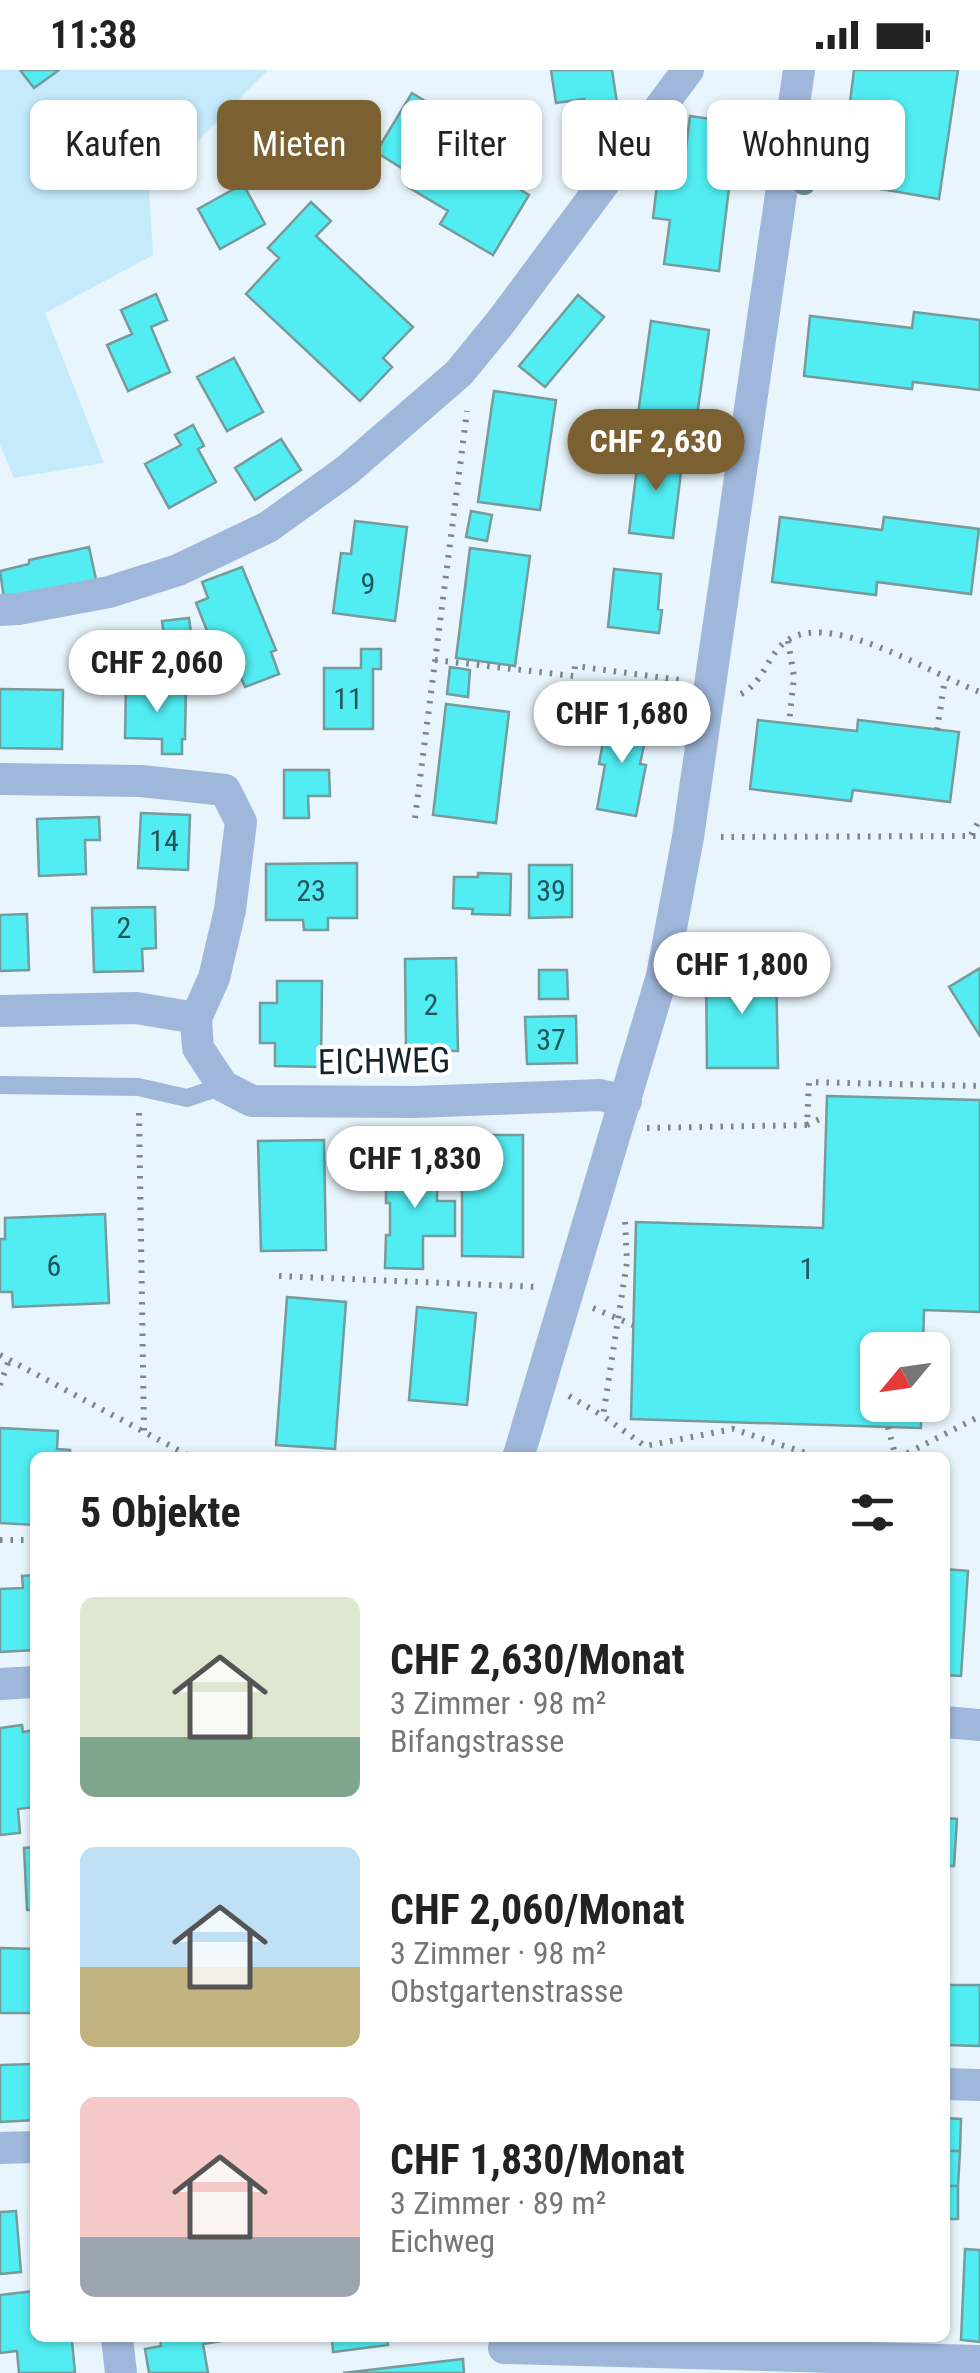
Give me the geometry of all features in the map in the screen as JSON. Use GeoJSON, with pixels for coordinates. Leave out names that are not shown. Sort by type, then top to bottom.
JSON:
{"type":"FeatureCollection","features":[{"type":"Feature","properties":{"kind":"street"},"geometry":{"type":"LineString","coordinates":[[0,610],[109,592],[178,570],[268,527],[346,471],[458,373],[500,323],[688,70]]}},
{"type":"Feature","properties":{"kind":"street"},"geometry":{"type":"LineString","coordinates":[[520,1452],[569,1295],[633,1115],[662,976],[711,688],[799,70]]}},
{"type":"Feature","properties":{"kind":"street"},"geometry":{"type":"LineString","coordinates":[[0,779],[140,781],[225,790],[242,822],[230,910],[214,978],[196,1018],[198,1048],[222,1086]]}},
{"type":"Feature","properties":{"kind":"street"},"geometry":{"type":"LineString","coordinates":[[0,1011],[136,1008],[196,1018]]}},
{"type":"Feature","properties":{"kind":"street","name":"EICHWEG"},"geometry":{"type":"LineString","coordinates":[[222,1086],[252,1101],[414,1102],[600,1095],[633,1115]]}},
{"type":"Feature","properties":{"kind":"street"},"geometry":{"type":"LineString","coordinates":[[0,1684],[30,1682]]}},
{"type":"Feature","properties":{"kind":"street"},"geometry":{"type":"LineString","coordinates":[[950,1722],[980,1725]]}},
{"type":"Feature","properties":{"kind":"street"},"geometry":{"type":"LineString","coordinates":[[950,2084],[980,2086]]}},
{"type":"Feature","properties":{"kind":"street"},"geometry":{"type":"LineString","coordinates":[[0,2148],[30,2147]]}},
{"type":"Feature","properties":{"kind":"street"},"geometry":{"type":"LineString","coordinates":[[117,2342],[120,2373]]}},
{"type":"Feature","properties":{"kind":"street"},"geometry":{"type":"LineString","coordinates":[[504,2353],[980,2361]]}},
{"type":"Feature","properties":{"kind":"lane"},"geometry":{"type":"LineString","coordinates":[[0,1086],[138,1088],[187,1098],[222,1086]]}},
{"type":"Feature","properties":{"kind":"path"},"geometry":{"type":"LineString","coordinates":[[415,818],[470,388],[458,373]]}},
{"type":"Feature","properties":{"kind":"path"},"geometry":{"type":"LineString","coordinates":[[435,660],[574,676],[575,666],[744,694],[763,677],[778,648],[806,632],[848,638],[980,692]]}},
{"type":"Feature","properties":{"kind":"path"},"geometry":{"type":"LineString","coordinates":[[788,640],[794,677],[789,723]]}},
{"type":"Feature","properties":{"kind":"path"},"geometry":{"type":"LineString","coordinates":[[936,730],[945,680]]}},
{"type":"Feature","properties":{"kind":"path"},"geometry":{"type":"LineString","coordinates":[[688,837],[975,836],[980,819]]}},
{"type":"Feature","properties":{"kind":"path"},"geometry":{"type":"LineString","coordinates":[[807,1124],[809,1082],[980,1086]]}},
{"type":"Feature","properties":{"kind":"path"},"geometry":{"type":"LineString","coordinates":[[138,1088],[144,1431]]}},
{"type":"Feature","properties":{"kind":"path"},"geometry":{"type":"LineString","coordinates":[[633,1115],[807,1124],[826,1116]]}},
{"type":"Feature","properties":{"kind":"path"},"geometry":{"type":"LineString","coordinates":[[603,1416],[627,1262],[624,1205]]}},
{"type":"Feature","properties":{"kind":"path"},"geometry":{"type":"LineString","coordinates":[[278,1276],[545,1287],[569,1295]]}},
{"type":"Feature","properties":{"kind":"path"},"geometry":{"type":"LineString","coordinates":[[598,1311],[633,1325]]}},
{"type":"Feature","properties":{"kind":"path"},"geometry":{"type":"LineString","coordinates":[[0,1355],[182,1452]]}},
{"type":"Feature","properties":{"kind":"path"},"geometry":{"type":"LineString","coordinates":[[0,1385],[9,1360]]}},
{"type":"Feature","properties":{"kind":"path"},"geometry":{"type":"LineString","coordinates":[[560,1391],[646,1446],[733,1429],[803,1452]]}},
{"type":"Feature","properties":{"kind":"path"},"geometry":{"type":"LineString","coordinates":[[909,1452],[980,1416]]}},
{"type":"Feature","properties":{"kind":"path"},"geometry":{"type":"LineString","coordinates":[[888,1427],[895,1452]]}},
{"type":"Feature","properties":{"kind":"path"},"geometry":{"type":"LineString","coordinates":[[0,1540],[30,1540]]}},
{"type":"Feature","properties":{"kind":"shaded area"},"geometry":{"type":"Polygon","coordinates":[[[0,70],[268,70],[238,100],[217,100],[217,121],[197,142],[197,100],[30,100],[30,190],[149,190],[153,255],[45,313],[104,463],[14,478],[0,445],[0,70]]]}},
{"type":"Feature","properties":{"kind":"building"},"geometry":{"type":"Polygon","coordinates":[[[20,70],[59,70],[34,88],[20,70]]]}},
{"type":"Feature","properties":{"kind":"building"},"geometry":{"type":"Polygon","coordinates":[[[551,70],[612,70],[617,100],[556,103],[551,70]]]}},
{"type":"Feature","properties":{"kind":"building"},"geometry":{"type":"Polygon","coordinates":[[[854,70],[958,70],[939,199],[887,190],[905,190],[905,100],[850,100],[854,70]]]}},
{"type":"Feature","properties":{"kind":"building"},"geometry":{"type":"Polygon","coordinates":[[[401,111],[401,168],[381,155],[381,144],[401,111]]]}},
{"type":"Feature","properties":{"kind":"building"},"geometry":{"type":"Polygon","coordinates":[[[690,116],[707,118],[707,190],[729,190],[719,271],[664,264],[670,220],[653,218],[656,190],[687,190],[690,116]]]}},
{"type":"Feature","properties":{"kind":"building"},"geometry":{"type":"Polygon","coordinates":[[[232,190],[246,190],[265,224],[220,249],[198,209],[232,190]]]}},
{"type":"Feature","properties":{"kind":"building"},"geometry":{"type":"Polygon","coordinates":[[[413,190],[521,190],[529,195],[493,255],[440,224],[448,211],[413,190]]]}},
{"type":"Feature","properties":{"kind":"building"},"geometry":{"type":"Polygon","coordinates":[[[311,202],[331,221],[316,236],[413,327],[383,358],[392,367],[360,401],[246,294],[279,258],[268,248],[311,202]]]}},
{"type":"Feature","properties":{"kind":"building"},"geometry":{"type":"Polygon","coordinates":[[[156,294],[167,320],[151,327],[170,372],[128,391],[107,345],[132,334],[121,310],[156,294]]]}},
{"type":"Feature","properties":{"kind":"building"},"geometry":{"type":"Polygon","coordinates":[[[578,295],[604,317],[545,387],[519,366],[578,295]]]}},
{"type":"Feature","properties":{"kind":"building"},"geometry":{"type":"Polygon","coordinates":[[[914,312],[980,320],[980,390],[913,382],[912,389],[804,376],[810,316],[912,328],[914,312]]]}},
{"type":"Feature","properties":{"kind":"building"},"geometry":{"type":"Polygon","coordinates":[[[651,321],[709,330],[696,423],[638,414],[651,321]]]}},
{"type":"Feature","properties":{"kind":"building"},"geometry":{"type":"Polygon","coordinates":[[[234,358],[263,412],[227,431],[197,377],[234,358]]]}},
{"type":"Feature","properties":{"kind":"building"},"geometry":{"type":"Polygon","coordinates":[[[494,391],[556,400],[540,510],[478,502],[494,391]]]}},
{"type":"Feature","properties":{"kind":"building"},"geometry":{"type":"Polygon","coordinates":[[[193,425],[204,446],[198,449],[216,482],[169,508],[145,464],[181,445],[175,435],[193,425]]]}},
{"type":"Feature","properties":{"kind":"building"},"geometry":{"type":"Polygon","coordinates":[[[281,439],[301,470],[255,500],[235,468],[281,439]]]}},
{"type":"Feature","properties":{"kind":"building"},"geometry":{"type":"Polygon","coordinates":[[[639,450],[683,455],[673,538],[629,533],[639,450]]]}},
{"type":"Feature","properties":{"kind":"building"},"geometry":{"type":"Polygon","coordinates":[[[471,511],[492,515],[487,541],[466,537],[471,511]]]}},
{"type":"Feature","properties":{"kind":"building"},"geometry":{"type":"Polygon","coordinates":[[[780,517],[882,530],[884,517],[979,529],[971,594],[877,582],[876,595],[772,582],[780,517]]]}},
{"type":"Feature","properties":{"kind":"building"},"geometry":{"type":"Polygon","coordinates":[[[355,521],[407,527],[395,621],[333,613],[341,553],[351,554],[355,521]]]}},
{"type":"Feature","properties":{"kind":"building"},"geometry":{"type":"Polygon","coordinates":[[[89,547],[97,584],[4,599],[0,571],[29,564],[29,560],[89,547]]]}},
{"type":"Feature","properties":{"kind":"building"},"geometry":{"type":"Polygon","coordinates":[[[470,548],[530,556],[515,666],[456,658],[470,548]]]}},
{"type":"Feature","properties":{"kind":"building"},"geometry":{"type":"Polygon","coordinates":[[[242,567],[276,650],[271,652],[279,674],[245,687],[236,666],[223,671],[196,603],[208,598],[202,582],[242,567]]]}},
{"type":"Feature","properties":{"kind":"building"},"geometry":{"type":"Polygon","coordinates":[[[614,569],[661,574],[659,633],[608,627],[614,569]]]}},
{"type":"Feature","properties":{"kind":"building"},"geometry":{"type":"Polygon","coordinates":[[[189,618],[193,648],[166,651],[162,621],[189,618]]]}},
{"type":"Feature","properties":{"kind":"building"},"geometry":{"type":"Polygon","coordinates":[[[361,649],[381,649],[381,669],[373,669],[373,729],[324,729],[324,668],[361,668],[361,649]]]}},
{"type":"Feature","properties":{"kind":"building"},"geometry":{"type":"Polygon","coordinates":[[[450,667],[470,670],[468,697],[447,694],[450,667]]]}},
{"type":"Feature","properties":{"kind":"building"},"geometry":{"type":"Polygon","coordinates":[[[126,684],[186,686],[182,754],[162,754],[162,739],[125,738],[126,684]]]}},
{"type":"Feature","properties":{"kind":"building"},"geometry":{"type":"Polygon","coordinates":[[[0,689],[63,690],[62,749],[0,748],[0,689]]]}},
{"type":"Feature","properties":{"kind":"building"},"geometry":{"type":"Polygon","coordinates":[[[446,704],[509,712],[496,823],[433,815],[446,704]]]}},
{"type":"Feature","properties":{"kind":"building"},"geometry":{"type":"Polygon","coordinates":[[[608,715],[643,721],[640,764],[646,765],[636,816],[597,809],[605,765],[599,764],[608,715]]]}},
{"type":"Feature","properties":{"kind":"building"},"geometry":{"type":"Polygon","coordinates":[[[758,720],[857,731],[858,720],[959,732],[950,802],[853,790],[851,801],[750,789],[758,720]]]}},
{"type":"Feature","properties":{"kind":"building"},"geometry":{"type":"Polygon","coordinates":[[[284,770],[329,770],[330,796],[308,796],[309,818],[284,818],[284,770]]]}},
{"type":"Feature","properties":{"kind":"building"},"geometry":{"type":"Polygon","coordinates":[[[141,813],[190,815],[188,870],[138,868],[141,813]]]}},
{"type":"Feature","properties":{"kind":"building"},"geometry":{"type":"Polygon","coordinates":[[[99,817],[100,840],[85,840],[86,874],[39,876],[37,819],[99,817]]]}},
{"type":"Feature","properties":{"kind":"building"},"geometry":{"type":"Polygon","coordinates":[[[357,863],[357,918],[328,918],[328,930],[304,930],[303,920],[266,920],[266,864],[357,863]]]}},
{"type":"Feature","properties":{"kind":"building"},"geometry":{"type":"Polygon","coordinates":[[[529,865],[572,865],[572,917],[529,918],[529,865]]]}},
{"type":"Feature","properties":{"kind":"building"},"geometry":{"type":"Polygon","coordinates":[[[478,873],[511,874],[510,915],[472,914],[473,909],[453,908],[454,877],[478,877],[478,873]]]}},
{"type":"Feature","properties":{"kind":"building"},"geometry":{"type":"Polygon","coordinates":[[[155,907],[156,948],[142,949],[143,971],[94,972],[92,908],[155,907]]]}},
{"type":"Feature","properties":{"kind":"building"},"geometry":{"type":"Polygon","coordinates":[[[27,914],[29,970],[0,971],[0,915],[27,914]]]}},
{"type":"Feature","properties":{"kind":"building"},"geometry":{"type":"Polygon","coordinates":[[[456,958],[458,1051],[406,1051],[405,959],[456,958]]]}},
{"type":"Feature","properties":{"kind":"building"},"geometry":{"type":"Polygon","coordinates":[[[776,965],[778,1068],[707,1068],[706,966],[776,965]]]}},
{"type":"Feature","properties":{"kind":"building"},"geometry":{"type":"Polygon","coordinates":[[[980,968],[980,1036],[949,987],[980,968]]]}},
{"type":"Feature","properties":{"kind":"building"},"geometry":{"type":"Polygon","coordinates":[[[539,970],[567,970],[568,999],[539,999],[539,970]]]}},
{"type":"Feature","properties":{"kind":"building"},"geometry":{"type":"Polygon","coordinates":[[[277,981],[322,981],[321,1067],[275,1066],[275,1043],[260,1043],[260,1003],[277,1003],[277,981]]]}},
{"type":"Feature","properties":{"kind":"building"},"geometry":{"type":"Polygon","coordinates":[[[576,1016],[577,1063],[527,1064],[525,1017],[576,1016]]]}},
{"type":"Feature","properties":{"kind":"building"},"geometry":{"type":"Polygon","coordinates":[[[827,1096],[980,1100],[980,1312],[924,1310],[923,1332],[860,1332],[860,1422],[921,1422],[921,1428],[631,1419],[636,1222],[823,1228],[827,1096]]]}},
{"type":"Feature","properties":{"kind":"building"},"geometry":{"type":"Polygon","coordinates":[[[462,1135],[523,1135],[523,1257],[462,1256],[462,1135]]]}},
{"type":"Feature","properties":{"kind":"building"},"geometry":{"type":"Polygon","coordinates":[[[324,1140],[326,1250],[261,1251],[258,1141],[324,1140]]]}},
{"type":"Feature","properties":{"kind":"building"},"geometry":{"type":"Polygon","coordinates":[[[411,1153],[432,1153],[431,1162],[438,1162],[437,1201],[455,1201],[455,1236],[423,1236],[423,1269],[385,1268],[386,1235],[390,1235],[386,1161],[411,1162],[411,1153]]]}},
{"type":"Feature","properties":{"kind":"building"},"geometry":{"type":"Polygon","coordinates":[[[105,1214],[109,1303],[13,1307],[12,1292],[0,1292],[0,1239],[5,1239],[5,1218],[105,1214]]]}},
{"type":"Feature","properties":{"kind":"building"},"geometry":{"type":"Polygon","coordinates":[[[287,1297],[346,1302],[335,1449],[276,1445],[287,1297]]]}},
{"type":"Feature","properties":{"kind":"building"},"geometry":{"type":"Polygon","coordinates":[[[417,1307],[476,1313],[467,1405],[409,1400],[417,1307]]]}},
{"type":"Feature","properties":{"kind":"building"},"geometry":{"type":"Polygon","coordinates":[[[0,1428],[58,1431],[57,1449],[70,1452],[30,1452],[30,1525],[0,1523],[0,1428]]]}},
{"type":"Feature","properties":{"kind":"building"},"geometry":{"type":"Polygon","coordinates":[[[950,1569],[968,1571],[961,1676],[950,1675],[950,1569]]]}},
{"type":"Feature","properties":{"kind":"building"},"geometry":{"type":"Polygon","coordinates":[[[30,1575],[30,1650],[0,1652],[0,1589],[23,1588],[22,1576],[30,1575]]]}},
{"type":"Feature","properties":{"kind":"building"},"geometry":{"type":"Polygon","coordinates":[[[22,1725],[23,1732],[30,1731],[30,1808],[18,1809],[20,1833],[0,1835],[0,1728],[22,1725]]]}},
{"type":"Feature","properties":{"kind":"building"},"geometry":{"type":"Polygon","coordinates":[[[950,1818],[957,1819],[954,1866],[950,1866],[950,1818]]]}},
{"type":"Feature","properties":{"kind":"building"},"geometry":{"type":"Polygon","coordinates":[[[30,1847],[30,1910],[27,1910],[24,1848],[30,1847]]]}},
{"type":"Feature","properties":{"kind":"building"},"geometry":{"type":"Polygon","coordinates":[[[0,1948],[30,1949],[30,2013],[0,2013],[0,1948]]]}},
{"type":"Feature","properties":{"kind":"building"},"geometry":{"type":"Polygon","coordinates":[[[950,1985],[980,1985],[980,2046],[950,2045],[950,1985]]]}},
{"type":"Feature","properties":{"kind":"building"},"geometry":{"type":"Polygon","coordinates":[[[30,2064],[30,2120],[0,2122],[0,2065],[30,2064]]]}},
{"type":"Feature","properties":{"kind":"building"},"geometry":{"type":"Polygon","coordinates":[[[950,2118],[961,2119],[960,2151],[950,2151],[950,2118]]]}},
{"type":"Feature","properties":{"kind":"building"},"geometry":{"type":"Polygon","coordinates":[[[950,2151],[960,2151],[958,2186],[950,2186],[950,2151]]]}},
{"type":"Feature","properties":{"kind":"building"},"geometry":{"type":"Polygon","coordinates":[[[950,2186],[958,2186],[958,2219],[950,2219],[950,2186]]]}},
{"type":"Feature","properties":{"kind":"building"},"geometry":{"type":"Polygon","coordinates":[[[16,2211],[21,2272],[0,2274],[0,2212],[16,2211]]]}},
{"type":"Feature","properties":{"kind":"building"},"geometry":{"type":"Polygon","coordinates":[[[965,2249],[980,2250],[980,2342],[961,2340],[965,2249]]]}},
{"type":"Feature","properties":{"kind":"building"},"geometry":{"type":"Polygon","coordinates":[[[30,2292],[30,2342],[72,2342],[75,2373],[19,2373],[17,2351],[0,2353],[0,2295],[30,2292]]]}},
{"type":"Feature","properties":{"kind":"building"},"geometry":{"type":"Polygon","coordinates":[[[160,2342],[216,2342],[203,2344],[208,2373],[149,2373],[145,2349],[161,2346],[160,2342]]]}},
{"type":"Feature","properties":{"kind":"building"},"geometry":{"type":"Polygon","coordinates":[[[332,2342],[388,2342],[388,2345],[333,2352],[332,2342]]]}},
{"type":"Feature","properties":{"kind":"building"},"geometry":{"type":"Polygon","coordinates":[[[463,2359],[464,2373],[343,2373],[463,2359]]]}}]}
